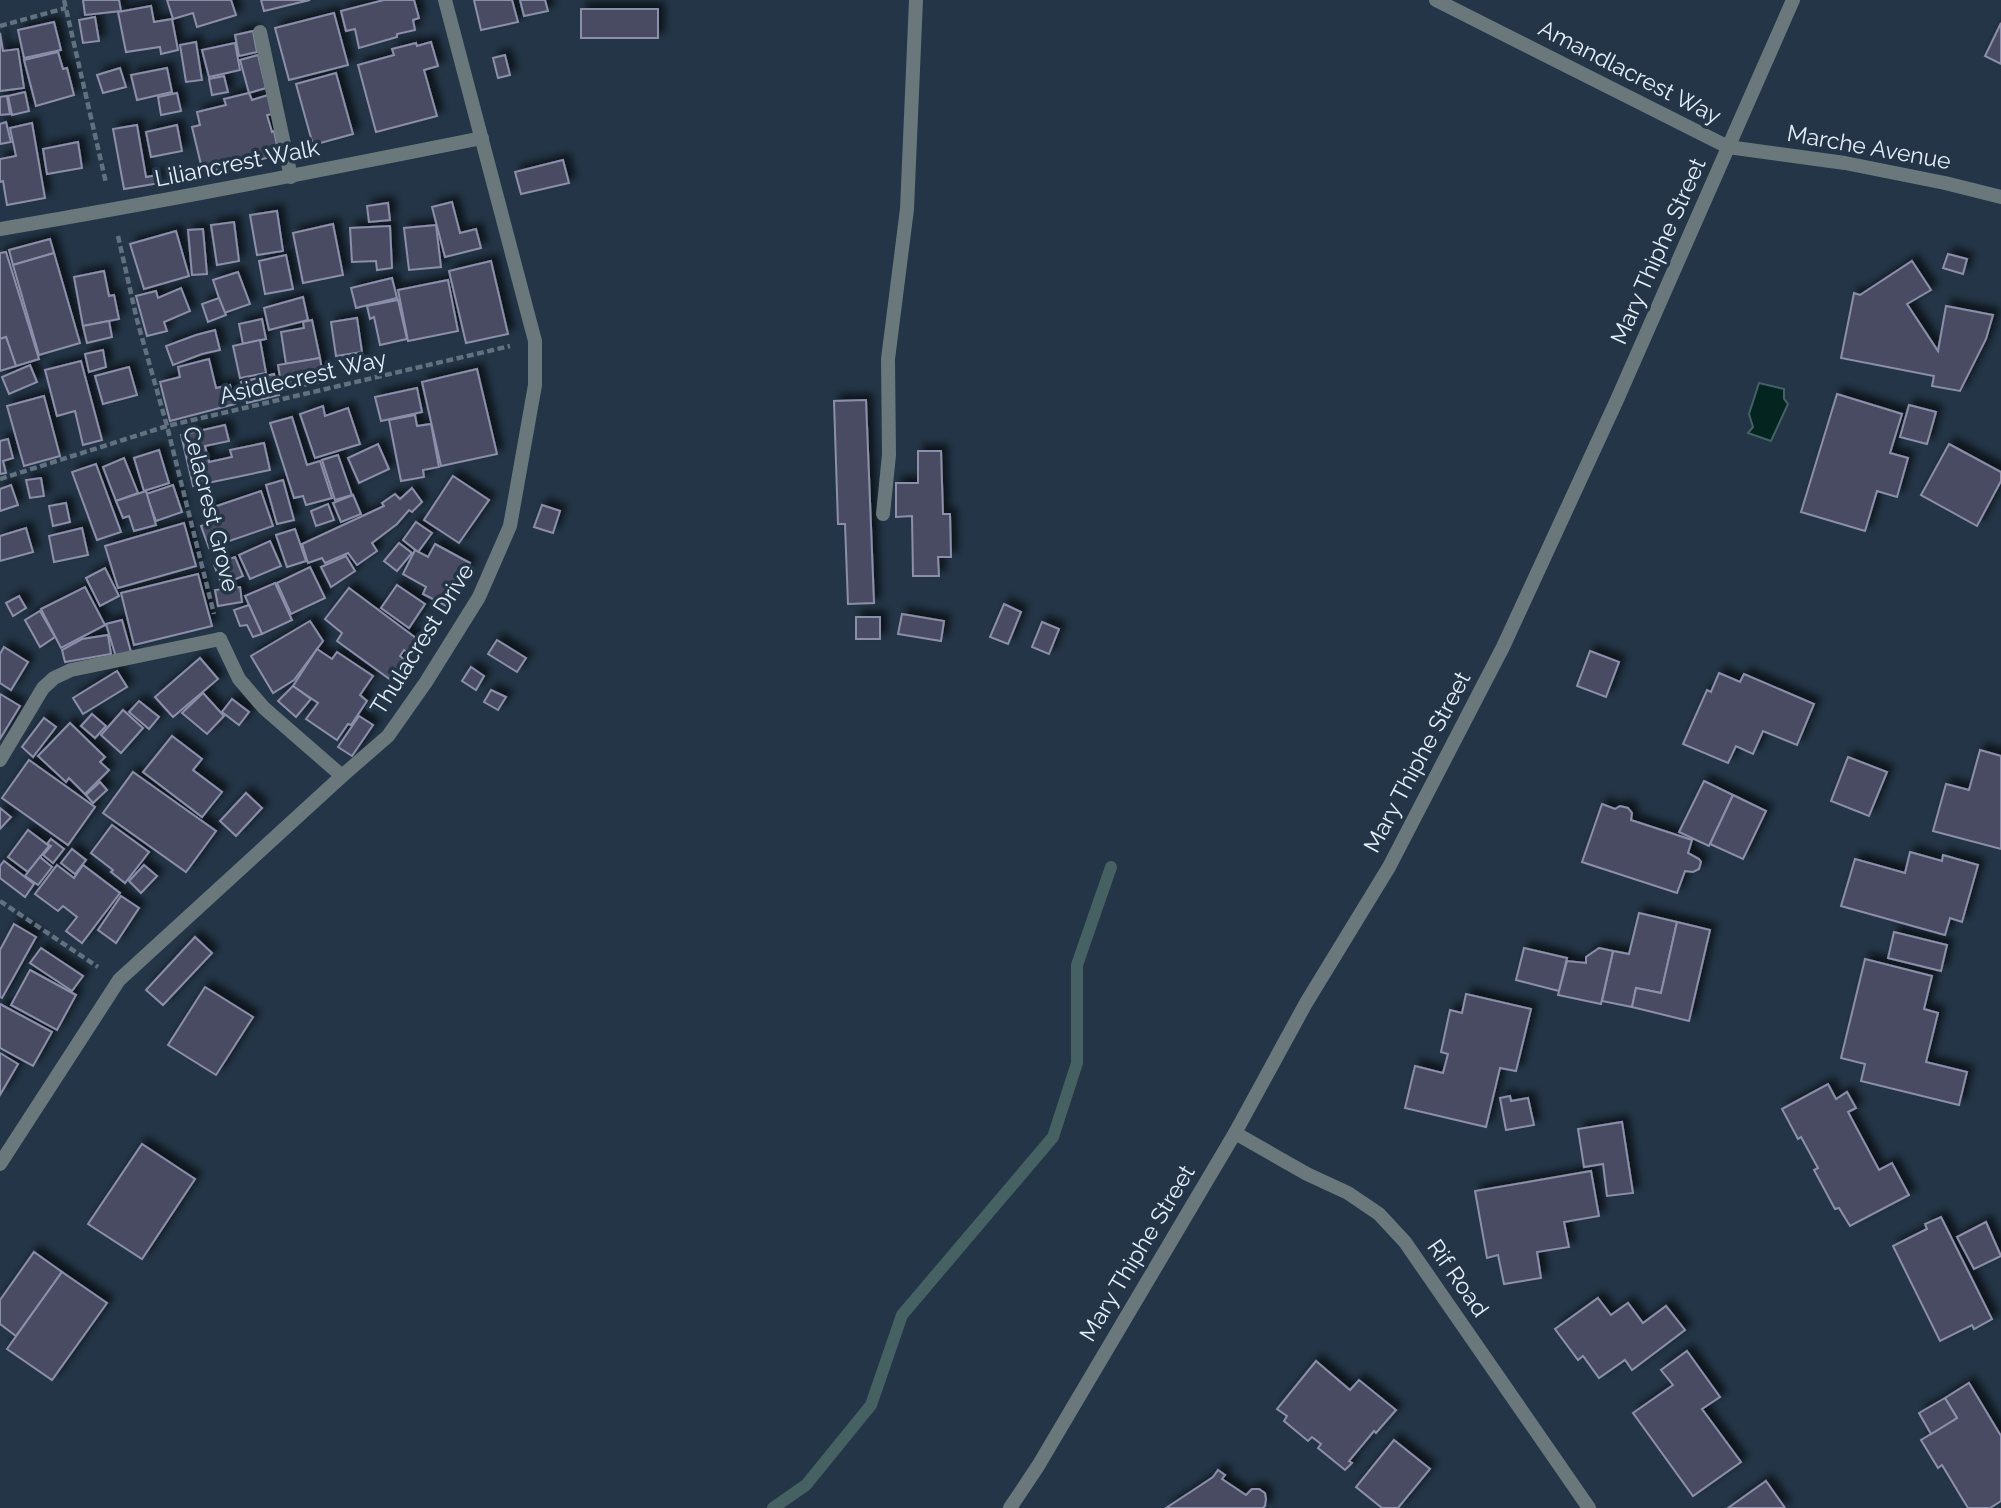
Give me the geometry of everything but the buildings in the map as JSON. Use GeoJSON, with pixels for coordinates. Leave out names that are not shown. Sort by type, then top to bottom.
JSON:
{"type":"FeatureCollection","features":[{"type":"Feature","properties":{"kind":"street","name":"Thulacrest Drive"},"geometry":{"type":"LineString","coordinates":[[0,1164],[119,980],[388,736],[426,682],[479,597],[510,526],[535,385],[535,341],[445,0]]}},
{"type":"Feature","properties":{"kind":"street"},"geometry":{"type":"LineString","coordinates":[[883,514],[889,455],[888,359],[907,209],[916,0]]}},
{"type":"Feature","properties":{"kind":"street","name":"Amandlacrest Way"},"geometry":{"type":"LineString","coordinates":[[1436,0],[1728,147]]}},
{"type":"Feature","properties":{"kind":"street","name":"Mary Thiphe Street"},"geometry":{"type":"LineString","coordinates":[[1010,1508],[1038,1466],[1235,1133],[1306,1003],[1389,867],[1503,647],[1616,402],[1793,0]]}},
{"type":"Feature","properties":{"kind":"street"},"geometry":{"type":"LineString","coordinates":[[260,32],[291,177]]}},
{"type":"Feature","properties":{"kind":"street","name":"Liliancrest Walk"},"geometry":{"type":"LineString","coordinates":[[0,229],[113,211],[482,138]]}},
{"type":"Feature","properties":{"kind":"street","name":"Marche Avenue"},"geometry":{"type":"LineString","coordinates":[[1728,147],[1844,163],[2001,197]]}},
{"type":"Feature","properties":{"kind":"street"},"geometry":{"type":"LineString","coordinates":[[0,760],[43,688],[54,678],[71,670],[220,639],[239,679],[264,708],[342,776]]}},
{"type":"Feature","properties":{"kind":"street","name":"Rif Road"},"geometry":{"type":"LineString","coordinates":[[1235,1133],[1307,1174],[1348,1193],[1379,1214],[1405,1242],[1589,1508]]}},
{"type":"Feature","properties":{"kind":"path","name":"Celacrest Grove"},"geometry":{"type":"LineString","coordinates":[[64,0],[137,320],[167,426],[220,639]]}},
{"type":"Feature","properties":{"kind":"path"},"geometry":{"type":"LineString","coordinates":[[0,26],[66,8]]}},
{"type":"Feature","properties":{"kind":"path","name":"Asidlecrest Way"},"geometry":{"type":"LineString","coordinates":[[0,479],[167,426],[535,341]]}},
{"type":"Feature","properties":{"kind":"path"},"geometry":{"type":"LineString","coordinates":[[0,901],[119,980]]}},
{"type":"Feature","properties":{"kind":"shaded area"},"geometry":{"type":"Polygon","coordinates":[[[1759,383],[1784,389],[1784,399],[1788,404],[1771,441],[1748,433],[1753,427],[1749,414],[1759,383]]]}},
{"type":"Feature","properties":{"kind":"waterway"},"geometry":{"type":"LineString","coordinates":[[773,1508],[806,1485],[871,1405],[902,1315],[1053,1137],[1077,1063],[1077,965],[1111,867]]}}]}
